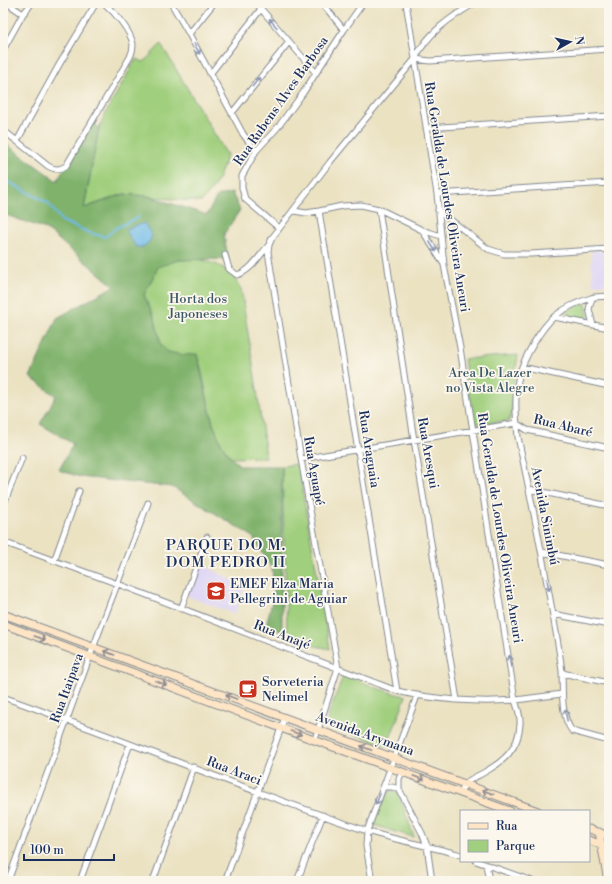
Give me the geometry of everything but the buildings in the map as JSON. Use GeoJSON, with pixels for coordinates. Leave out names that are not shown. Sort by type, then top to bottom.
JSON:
{"type":"FeatureCollection","features":[{"type":"Feature","properties":{"kind":"main road","name":"Avenida Arymana"},"geometry":{"type":"LineString","coordinates":[[3,614],[535,810]]}},
{"type":"Feature","properties":{"kind":"main road","name":"Avenida Arymana"},"geometry":{"type":"LineString","coordinates":[[3,624],[281,728],[315,739],[507,810]]}},
{"type":"Feature","properties":{"kind":"main road"},"geometry":{"type":"LineString","coordinates":[[590,829],[609,836]]}},
{"type":"Feature","properties":{"kind":"main road"},"geometry":{"type":"LineString","coordinates":[[599,832],[608,881]]}},
{"type":"Feature","properties":{"kind":"main road"},"geometry":{"type":"LineString","coordinates":[[590,840],[609,848]]}},
{"type":"Feature","properties":{"kind":"street"},"geometry":{"type":"LineString","coordinates":[[7,3],[23,14]]}},
{"type":"Feature","properties":{"kind":"street"},"geometry":{"type":"LineString","coordinates":[[3,50],[23,14],[32,3]]}},
{"type":"Feature","properties":{"kind":"street"},"geometry":{"type":"LineString","coordinates":[[17,141],[59,65],[96,3]]}},
{"type":"Feature","properties":{"kind":"street"},"geometry":{"type":"LineString","coordinates":[[3,130],[48,166],[54,169],[60,169],[66,166],[130,57],[132,51],[133,45],[128,33],[115,13],[104,3]]}},
{"type":"Feature","properties":{"kind":"street"},"geometry":{"type":"LineString","coordinates":[[171,3],[232,113],[242,134],[256,151]]}},
{"type":"Feature","properties":{"kind":"street"},"geometry":{"type":"LineString","coordinates":[[189,34],[214,3]]}},
{"type":"Feature","properties":{"kind":"street"},"geometry":{"type":"LineString","coordinates":[[256,3],[316,73]]}},
{"type":"Feature","properties":{"kind":"street"},"geometry":{"type":"LineString","coordinates":[[322,3],[344,30]]}},
{"type":"Feature","properties":{"kind":"street","name":"Rua Rubens Alves Barbosa"},"geometry":{"type":"LineString","coordinates":[[279,228],[245,199],[242,188],[242,176],[256,151],[278,127],[303,93],[363,3]]}},
{"type":"Feature","properties":{"kind":"street","name":"Rua Geralda de Lourdes Oliveira Aneuri"},"geometry":{"type":"LineString","coordinates":[[406,3],[437,194],[444,265],[474,429],[515,700],[521,723],[517,742],[506,758],[491,769],[464,783]]}},
{"type":"Feature","properties":{"kind":"street"},"geometry":{"type":"LineString","coordinates":[[225,255],[229,269],[237,275],[248,270],[269,245],[279,228],[294,211],[330,162],[415,59],[427,40],[450,18],[475,3]]}},
{"type":"Feature","properties":{"kind":"street"},"geometry":{"type":"LineString","coordinates":[[210,74],[261,9]]}},
{"type":"Feature","properties":{"kind":"street"},"geometry":{"type":"LineString","coordinates":[[232,113],[289,42]]}},
{"type":"Feature","properties":{"kind":"street"},"geometry":{"type":"LineString","coordinates":[[415,59],[430,61],[609,49]]}},
{"type":"Feature","properties":{"kind":"street"},"geometry":{"type":"LineString","coordinates":[[426,128],[609,116]]}},
{"type":"Feature","properties":{"kind":"street"},"geometry":{"type":"LineString","coordinates":[[437,194],[609,183]]}},
{"type":"Feature","properties":{"kind":"street"},"geometry":{"type":"LineString","coordinates":[[294,211],[306,213],[319,212],[342,206],[361,205],[378,209],[422,230],[441,236]]}},
{"type":"Feature","properties":{"kind":"street","name":"Rua Aresqui"},"geometry":{"type":"LineString","coordinates":[[378,209],[457,700]]}},
{"type":"Feature","properties":{"kind":"street"},"geometry":{"type":"LineString","coordinates":[[438,210],[488,249],[504,254],[531,254],[609,249]]}},
{"type":"Feature","properties":{"kind":"street","name":"Rua Araguaia"},"geometry":{"type":"LineString","coordinates":[[319,212],[397,691]]}},
{"type":"Feature","properties":{"kind":"street"},"geometry":{"type":"LineString","coordinates":[[422,230],[444,265]]}},
{"type":"Feature","properties":{"kind":"street","name":"Rua Aguapé"},"geometry":{"type":"LineString","coordinates":[[269,245],[268,252],[301,459],[338,668],[315,739]]}},
{"type":"Feature","properties":{"kind":"street","name":"Avenida Sinimbú"},"geometry":{"type":"LineString","coordinates":[[609,296],[592,298],[567,308],[554,317],[535,340],[529,351],[519,377],[516,400],[516,423],[553,614],[562,673],[562,694],[566,719],[568,726],[572,731],[609,741]]}},
{"type":"Feature","properties":{"kind":"street"},"geometry":{"type":"LineString","coordinates":[[592,298],[589,309],[593,325]]}},
{"type":"Feature","properties":{"kind":"street"},"geometry":{"type":"LineString","coordinates":[[554,317],[609,328]]}},
{"type":"Feature","properties":{"kind":"street"},"geometry":{"type":"LineString","coordinates":[[522,367],[609,386]]}},
{"type":"Feature","properties":{"kind":"street","name":"Rua Abaré"},"geometry":{"type":"LineString","coordinates":[[301,459],[516,423],[527,430],[609,448]]}},
{"type":"Feature","properties":{"kind":"street"},"geometry":{"type":"LineString","coordinates":[[3,506],[22,458]]}},
{"type":"Feature","properties":{"kind":"street"},"geometry":{"type":"LineString","coordinates":[[529,489],[609,506]]}},
{"type":"Feature","properties":{"kind":"street"},"geometry":{"type":"LineString","coordinates":[[54,561],[79,491]]}},
{"type":"Feature","properties":{"kind":"street","name":"Rua Itaipava"},"geometry":{"type":"LineString","coordinates":[[8,881],[148,502]]}},
{"type":"Feature","properties":{"kind":"street"},"geometry":{"type":"LineString","coordinates":[[181,608],[207,537]]}},
{"type":"Feature","properties":{"kind":"street","name":"Rua Anajé"},"geometry":{"type":"LineString","coordinates":[[3,542],[118,584],[397,691],[417,696],[457,700],[515,700],[562,694]]}},
{"type":"Feature","properties":{"kind":"street"},"geometry":{"type":"LineString","coordinates":[[542,552],[609,565]]}},
{"type":"Feature","properties":{"kind":"street"},"geometry":{"type":"LineString","coordinates":[[553,614],[609,626]]}},
{"type":"Feature","properties":{"kind":"street"},"geometry":{"type":"LineString","coordinates":[[562,673],[609,683]]}},
{"type":"Feature","properties":{"kind":"street"},"geometry":{"type":"LineString","coordinates":[[372,881],[366,846],[367,831],[389,767],[417,696]]}},
{"type":"Feature","properties":{"kind":"street","name":"Rua Araci"},"geometry":{"type":"LineString","coordinates":[[3,697],[367,831],[460,856]]}},
{"type":"Feature","properties":{"kind":"street"},"geometry":{"type":"LineString","coordinates":[[225,881],[285,717]]}},
{"type":"Feature","properties":{"kind":"street"},"geometry":{"type":"LineString","coordinates":[[80,881],[130,744]]}},
{"type":"Feature","properties":{"kind":"street"},"geometry":{"type":"LineString","coordinates":[[153,881],[194,768]]}},
{"type":"Feature","properties":{"kind":"street"},"geometry":{"type":"LineString","coordinates":[[402,772],[399,779],[399,789],[417,822],[427,846],[432,881]]}},
{"type":"Feature","properties":{"kind":"street"},"geometry":{"type":"LineString","coordinates":[[460,792],[464,783]]}},
{"type":"Feature","properties":{"kind":"street"},"geometry":{"type":"LineString","coordinates":[[383,787],[399,789]]}},
{"type":"Feature","properties":{"kind":"street"},"geometry":{"type":"LineString","coordinates":[[297,881],[323,815]]}},
{"type":"Feature","properties":{"kind":"street"},"geometry":{"type":"LineString","coordinates":[[478,862],[532,881]]}},
{"type":"Feature","properties":{"kind":"street"},"geometry":{"type":"LineString","coordinates":[[486,865],[489,881]]}},
{"type":"Feature","properties":{"kind":"shaded area"},"geometry":{"type":"Polygon","coordinates":[[[609,250],[609,283],[593,285],[591,251],[609,250]]]}},
{"type":"Feature","properties":{"kind":"shaded area","name":"EMEF Elza Maria Pellegrini de Aguiar"},"geometry":{"type":"Polygon","coordinates":[[[200,563],[245,587],[235,614],[187,596],[200,563]]]}},
{"type":"Feature","properties":{"kind":"green space"},"geometry":{"type":"Polygon","coordinates":[[[161,44],[227,155],[217,180],[211,191],[201,202],[124,194],[84,208],[99,128],[106,112],[136,59],[144,62],[161,44]]]}},
{"type":"Feature","properties":{"kind":"green space"},"geometry":{"type":"Polygon","coordinates":[[[93,122],[99,128],[84,208],[124,194],[148,196],[207,215],[217,196],[232,193],[240,210],[224,234],[228,259],[178,260],[158,267],[144,295],[155,319],[161,345],[168,352],[184,355],[197,354],[213,424],[221,443],[231,458],[241,466],[282,466],[282,631],[265,629],[274,594],[272,568],[252,536],[172,487],[80,477],[59,470],[73,444],[40,424],[56,396],[30,377],[57,318],[114,286],[46,229],[3,214],[3,142],[57,181],[93,122]]]}},
{"type":"Feature","properties":{"kind":"green space","name":"Horta dos Japoneses"},"geometry":{"type":"Polygon","coordinates":[[[199,259],[224,268],[233,276],[241,289],[266,457],[231,458],[221,443],[213,424],[199,360],[168,352],[161,345],[155,319],[144,295],[158,267],[178,260],[199,259]]]}},
{"type":"Feature","properties":{"kind":"green space"},"geometry":{"type":"Polygon","coordinates":[[[579,304],[586,304],[589,320],[567,315],[567,311],[579,304]]]}},
{"type":"Feature","properties":{"kind":"green space","name":"Area De Lazer no Vista Alegre"},"geometry":{"type":"Polygon","coordinates":[[[518,355],[513,385],[512,411],[509,421],[473,424],[464,359],[518,355]]]}},
{"type":"Feature","properties":{"kind":"green space"},"geometry":{"type":"Polygon","coordinates":[[[298,464],[330,649],[310,645],[287,634],[282,466],[298,464]]]}},
{"type":"Feature","properties":{"kind":"green space"},"geometry":{"type":"Polygon","coordinates":[[[344,674],[382,690],[406,696],[387,746],[328,725],[329,713],[344,674]]]}},
{"type":"Feature","properties":{"kind":"green space"},"geometry":{"type":"Polygon","coordinates":[[[390,790],[398,792],[414,837],[371,824],[390,790]]]}},
{"type":"Feature","properties":{"kind":"water"},"geometry":{"type":"Polygon","coordinates":[[[144,223],[152,236],[149,242],[143,247],[136,247],[126,229],[144,223]]]}},
{"type":"Feature","properties":{"kind":"waterway"},"geometry":{"type":"LineString","coordinates":[[3,179],[48,203],[62,221],[90,233],[105,237],[116,228],[139,217]]}},
{"type":"Feature","properties":{"kind":"place","name":"EMEF Elza Maria Pellegrini de Aguiar"},"geometry":{"type":"Point","coordinates":[216,591]}},
{"type":"Feature","properties":{"kind":"place","name":"Sorveteria Nelimel"},"geometry":{"type":"Point","coordinates":[248,689]}},
{"type":"Feature","properties":{"kind":"district","name":"PARQUE DO M. DOM PEDRO II"},"geometry":{"type":"Point","coordinates":[226,554]}}]}
